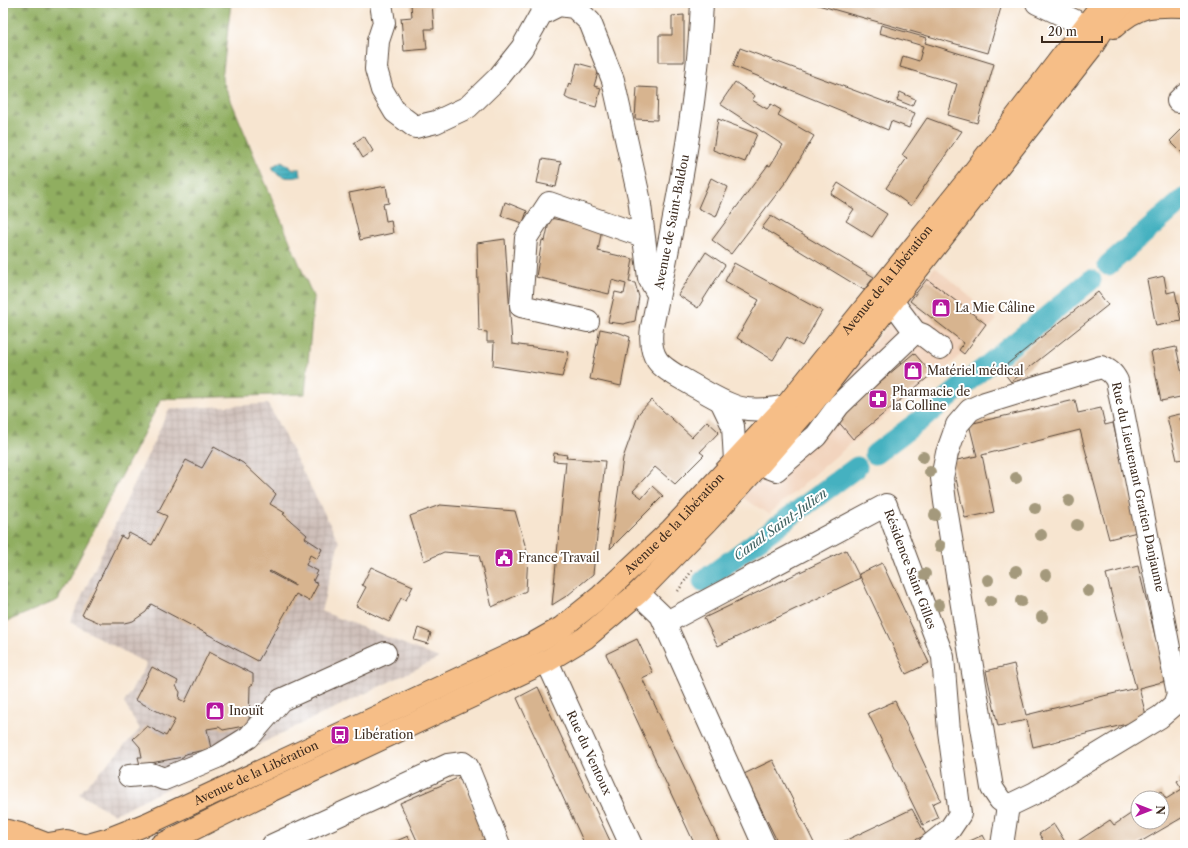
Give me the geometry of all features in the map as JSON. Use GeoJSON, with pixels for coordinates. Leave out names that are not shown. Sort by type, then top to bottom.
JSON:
{"type":"FeatureCollection","features":[{"type":"Feature","properties":{"kind":"main road","name":"Avenue de la Libération"},"geometry":{"type":"LineString","coordinates":[[88,845],[149,824],[531,644],[561,628],[601,596],[671,530],[786,406],[967,181],[1103,3]]}},
{"type":"Feature","properties":{"kind":"main road","name":"Avenue de la Libération"},"geometry":{"type":"LineString","coordinates":[[161,845],[270,791],[547,661],[585,638],[638,593],[760,464],[811,405],[1091,48],[1112,15],[1124,3]]}},
{"type":"Feature","properties":{"kind":"main road"},"geometry":{"type":"LineString","coordinates":[[1091,48],[1129,14],[1138,9],[1152,6],[1185,6]]}},
{"type":"Feature","properties":{"kind":"main road"},"geometry":{"type":"LineString","coordinates":[[3,830],[20,834],[44,844],[66,841],[82,845]]}},
{"type":"Feature","properties":{"kind":"street"},"geometry":{"type":"LineString","coordinates":[[381,3],[384,23],[378,41],[376,69],[382,90],[395,112],[414,127],[436,122],[468,107],[499,77],[522,48],[541,14],[559,5],[574,5],[590,22],[613,80],[639,197],[649,278],[658,294]]}},
{"type":"Feature","properties":{"kind":"street","name":"Avenue de Saint-Baldou"},"geometry":{"type":"LineString","coordinates":[[702,3],[694,95],[688,140],[658,294],[650,338],[650,348],[662,367],[722,403],[735,408],[759,411],[786,406]]}},
{"type":"Feature","properties":{"kind":"street"},"geometry":{"type":"LineString","coordinates":[[1037,3],[1086,26]]}},
{"type":"Feature","properties":{"kind":"street"},"geometry":{"type":"LineString","coordinates":[[588,321],[521,306],[526,238],[549,203],[643,236]]}},
{"type":"Feature","properties":{"kind":"street"},"geometry":{"type":"LineString","coordinates":[[892,301],[915,332],[923,335],[940,348]]}},
{"type":"Feature","properties":{"kind":"street"},"geometry":{"type":"LineString","coordinates":[[760,464],[776,470],[816,436],[839,406],[915,332]]}},
{"type":"Feature","properties":{"kind":"street","name":"Rue du Lieutenant Gratien Danjaume"},"geometry":{"type":"LineString","coordinates":[[1101,367],[1114,374],[1117,381],[1178,694],[1174,705],[1160,717],[1035,793],[1008,806],[1000,800],[992,788],[945,502],[942,478],[947,453],[957,425],[970,410],[985,403],[1101,367]]}},
{"type":"Feature","properties":{"kind":"street"},"geometry":{"type":"LineString","coordinates":[[722,403],[733,426],[735,461]]}},
{"type":"Feature","properties":{"kind":"street","name":"Résidence Saint Gilles"},"geometry":{"type":"LineString","coordinates":[[663,619],[886,505],[943,656],[949,731],[960,814],[950,830],[930,845]]}},
{"type":"Feature","properties":{"kind":"street"},"geometry":{"type":"LineString","coordinates":[[638,593],[663,619],[764,845]]}},
{"type":"Feature","properties":{"kind":"street"},"geometry":{"type":"LineString","coordinates":[[129,776],[151,774],[164,779],[217,757],[249,737],[282,700],[385,653]]}},
{"type":"Feature","properties":{"kind":"street","name":"Rue du Ventoux"},"geometry":{"type":"LineString","coordinates":[[547,661],[630,845]]}},
{"type":"Feature","properties":{"kind":"street"},"geometry":{"type":"LineString","coordinates":[[273,845],[448,765],[462,763],[468,766],[499,845]]}},
{"type":"Feature","properties":{"kind":"street"},"geometry":{"type":"LineString","coordinates":[[1006,840],[1006,814],[1008,806]]}},
{"type":"Feature","properties":{"kind":"path"},"geometry":{"type":"LineString","coordinates":[[663,619],[694,565]]}},
{"type":"Feature","properties":{"kind":"shaded area"},"geometry":{"type":"Polygon","coordinates":[[[935,267],[997,320],[948,367],[850,444],[769,514],[738,495],[830,397],[935,267]]]}},
{"type":"Feature","properties":{"kind":"shaded area"},"geometry":{"type":"Polygon","coordinates":[[[268,404],[339,542],[321,611],[439,658],[114,814],[79,794],[140,729],[124,703],[147,664],[70,622],[169,409],[268,404]]]}},
{"type":"Feature","properties":{"kind":"green space"},"geometry":{"type":"Polygon","coordinates":[[[3,3],[231,3],[222,79],[314,299],[305,394],[161,399],[58,600],[3,623],[3,3]]]}},
{"type":"Feature","properties":{"kind":"water"},"geometry":{"type":"Polygon","coordinates":[[[282,161],[292,169],[300,169],[301,176],[286,177],[276,173],[273,170],[273,166],[282,161]]]}},
{"type":"Feature","properties":{"kind":"building"},"geometry":{"type":"Polygon","coordinates":[[[432,3],[434,29],[425,29],[427,49],[404,51],[401,18],[412,17],[411,4],[432,3]]]}},
{"type":"Feature","properties":{"kind":"building"},"geometry":{"type":"Polygon","coordinates":[[[811,3],[1000,3],[1002,4],[988,53],[811,3]]]}},
{"type":"Feature","properties":{"kind":"building"},"geometry":{"type":"Polygon","coordinates":[[[684,15],[684,62],[659,62],[659,35],[672,35],[672,16],[684,15]]]}},
{"type":"Feature","properties":{"kind":"building"},"geometry":{"type":"Polygon","coordinates":[[[881,25],[927,38],[925,43],[994,64],[977,123],[948,115],[957,84],[900,67],[903,56],[919,61],[923,46],[879,33],[881,25]]]}},
{"type":"Feature","properties":{"kind":"building"},"geometry":{"type":"Polygon","coordinates":[[[740,48],[915,113],[909,128],[891,121],[888,130],[733,66],[740,48]]]}},
{"type":"Feature","properties":{"kind":"building"},"geometry":{"type":"Polygon","coordinates":[[[577,63],[599,69],[594,86],[601,88],[596,107],[565,97],[569,83],[571,86],[577,63]]]}},
{"type":"Feature","properties":{"kind":"building"},"geometry":{"type":"Polygon","coordinates":[[[735,82],[755,96],[752,100],[767,109],[771,104],[781,110],[778,115],[814,136],[788,179],[731,254],[712,240],[768,165],[770,166],[783,145],[720,104],[735,82]]]}},
{"type":"Feature","properties":{"kind":"building"},"geometry":{"type":"Polygon","coordinates":[[[637,87],[658,88],[657,120],[635,119],[637,87]]]}},
{"type":"Feature","properties":{"kind":"building"},"geometry":{"type":"Polygon","coordinates":[[[900,92],[915,99],[912,106],[897,100],[900,92]]]}},
{"type":"Feature","properties":{"kind":"building"},"geometry":{"type":"Polygon","coordinates":[[[927,118],[962,131],[911,206],[886,188],[907,158],[902,155],[927,118]]]}},
{"type":"Feature","properties":{"kind":"building"},"geometry":{"type":"Polygon","coordinates":[[[718,119],[757,134],[745,162],[713,150],[718,119]]]}},
{"type":"Feature","properties":{"kind":"building"},"geometry":{"type":"Polygon","coordinates":[[[1185,126],[1185,156],[1170,141],[1185,126]]]}},
{"type":"Feature","properties":{"kind":"building"},"geometry":{"type":"Polygon","coordinates":[[[364,136],[373,151],[363,158],[354,143],[364,136]]]}},
{"type":"Feature","properties":{"kind":"building"},"geometry":{"type":"Polygon","coordinates":[[[542,159],[561,162],[556,187],[537,183],[542,159]]]}},
{"type":"Feature","properties":{"kind":"building"},"geometry":{"type":"Polygon","coordinates":[[[711,178],[728,187],[716,217],[698,208],[711,178]]]}},
{"type":"Feature","properties":{"kind":"building"},"geometry":{"type":"Polygon","coordinates":[[[838,183],[887,214],[872,237],[846,221],[854,209],[831,194],[838,183]]]}},
{"type":"Feature","properties":{"kind":"building"},"geometry":{"type":"Polygon","coordinates":[[[386,186],[389,203],[383,204],[386,221],[391,220],[393,233],[360,240],[349,193],[386,186]]]}},
{"type":"Feature","properties":{"kind":"building"},"geometry":{"type":"Polygon","coordinates":[[[505,202],[527,211],[523,223],[501,216],[505,202]]]}},
{"type":"Feature","properties":{"kind":"building"},"geometry":{"type":"Polygon","coordinates":[[[771,216],[874,277],[864,290],[762,228],[771,216]]]}},
{"type":"Feature","properties":{"kind":"building"},"geometry":{"type":"Polygon","coordinates":[[[550,218],[602,228],[598,251],[633,259],[629,282],[635,283],[639,297],[635,321],[623,324],[608,322],[615,292],[624,294],[626,284],[612,280],[609,294],[536,277],[542,240],[545,241],[550,218]]]}},
{"type":"Feature","properties":{"kind":"building"},"geometry":{"type":"Polygon","coordinates":[[[505,239],[512,344],[569,352],[562,377],[493,366],[494,342],[487,342],[487,332],[479,331],[477,243],[505,239]]]}},
{"type":"Feature","properties":{"kind":"building"},"geometry":{"type":"Polygon","coordinates":[[[706,252],[725,265],[698,308],[678,295],[706,252]]]}},
{"type":"Feature","properties":{"kind":"building"},"geometry":{"type":"Polygon","coordinates":[[[734,263],[822,311],[802,346],[787,337],[773,360],[737,338],[759,300],[725,281],[734,263]]]}},
{"type":"Feature","properties":{"kind":"building"},"geometry":{"type":"Polygon","coordinates":[[[1164,276],[1167,293],[1175,291],[1181,321],[1156,326],[1147,280],[1164,276]]]}},
{"type":"Feature","properties":{"kind":"building"},"geometry":{"type":"Polygon","coordinates":[[[927,279],[986,324],[964,354],[959,350],[964,343],[910,301],[927,279]]]}},
{"type":"Feature","properties":{"kind":"building"},"geometry":{"type":"Polygon","coordinates":[[[1098,292],[1108,305],[1011,382],[1001,369],[1098,292]]]}},
{"type":"Feature","properties":{"kind":"building"},"geometry":{"type":"Polygon","coordinates":[[[600,329],[620,333],[630,337],[621,386],[590,379],[600,329]]]}},
{"type":"Feature","properties":{"kind":"building"},"geometry":{"type":"Polygon","coordinates":[[[1176,347],[1182,374],[1185,373],[1185,396],[1161,401],[1151,352],[1176,347]]]}},
{"type":"Feature","properties":{"kind":"building"},"geometry":{"type":"Polygon","coordinates":[[[914,353],[932,374],[853,439],[836,419],[914,353]]]}},
{"type":"Feature","properties":{"kind":"building"},"geometry":{"type":"Polygon","coordinates":[[[651,400],[692,437],[707,421],[719,432],[700,452],[704,455],[675,484],[655,467],[633,491],[642,498],[652,486],[663,496],[610,549],[623,458],[639,413],[651,400]]]}},
{"type":"Feature","properties":{"kind":"building"},"geometry":{"type":"Polygon","coordinates":[[[1075,400],[1078,413],[1101,408],[1105,425],[1113,423],[1137,532],[1109,539],[1080,430],[982,455],[994,512],[965,518],[952,461],[977,456],[969,424],[1075,400]]]}},
{"type":"Feature","properties":{"kind":"building"},"geometry":{"type":"Polygon","coordinates":[[[1180,414],[1182,422],[1185,421],[1184,467],[1183,459],[1177,460],[1167,417],[1180,414]]]}},
{"type":"Feature","properties":{"kind":"building"},"geometry":{"type":"Polygon","coordinates":[[[214,447],[243,463],[276,494],[270,504],[285,513],[283,514],[307,535],[305,538],[322,549],[317,559],[310,555],[306,565],[318,571],[313,581],[318,584],[309,601],[296,594],[258,661],[151,604],[146,612],[133,621],[124,623],[100,623],[82,615],[121,536],[126,539],[129,533],[152,545],[167,516],[158,512],[186,460],[202,468],[214,447]],[[270,571],[269,572],[295,586],[270,571]]]}},
{"type":"Feature","properties":{"kind":"building"},"geometry":{"type":"Polygon","coordinates":[[[554,453],[567,455],[566,458],[605,461],[593,574],[568,595],[552,605],[566,462],[553,461],[554,453]]]}},
{"type":"Feature","properties":{"kind":"building","name":"France Travail"},"geometry":{"type":"Polygon","coordinates":[[[440,505],[515,511],[528,555],[526,591],[492,607],[479,555],[444,552],[424,561],[410,516],[440,505]]]}},
{"type":"Feature","properties":{"kind":"building"},"geometry":{"type":"Polygon","coordinates":[[[846,550],[860,578],[718,646],[704,618],[846,550]]]}},
{"type":"Feature","properties":{"kind":"building"},"geometry":{"type":"Polygon","coordinates":[[[882,563],[929,663],[906,674],[859,574],[882,563]]]}},
{"type":"Feature","properties":{"kind":"building"},"geometry":{"type":"Polygon","coordinates":[[[1138,566],[1166,681],[1139,688],[1147,719],[1033,747],[1027,720],[998,726],[986,671],[1014,664],[1026,715],[1136,688],[1106,574],[1138,566]]]}},
{"type":"Feature","properties":{"kind":"building"},"geometry":{"type":"Polygon","coordinates":[[[371,567],[413,586],[406,600],[401,598],[389,622],[356,606],[366,587],[362,585],[371,567]]]}},
{"type":"Feature","properties":{"kind":"building"},"geometry":{"type":"Polygon","coordinates":[[[418,628],[431,633],[428,644],[414,640],[418,628]]]}},
{"type":"Feature","properties":{"kind":"building"},"geometry":{"type":"Polygon","coordinates":[[[637,639],[653,673],[642,678],[721,845],[695,845],[606,654],[637,639]]]}},
{"type":"Feature","properties":{"kind":"building","name":"Inouït"},"geometry":{"type":"Polygon","coordinates":[[[209,652],[253,674],[253,684],[250,686],[249,725],[223,730],[219,727],[207,729],[211,749],[185,754],[183,757],[140,765],[138,757],[142,757],[140,747],[133,739],[147,726],[166,736],[175,720],[135,700],[152,667],[178,681],[176,686],[180,692],[179,699],[185,702],[209,652]]]}},
{"type":"Feature","properties":{"kind":"building"},"geometry":{"type":"Polygon","coordinates":[[[538,687],[612,845],[585,845],[517,698],[538,687]]]}},
{"type":"Feature","properties":{"kind":"building"},"geometry":{"type":"Polygon","coordinates":[[[895,701],[941,800],[932,804],[938,818],[923,825],[868,713],[895,701]]]}},
{"type":"Feature","properties":{"kind":"building"},"geometry":{"type":"Polygon","coordinates":[[[773,760],[815,845],[779,845],[744,774],[773,760]]]}},
{"type":"Feature","properties":{"kind":"building"},"geometry":{"type":"Polygon","coordinates":[[[1185,776],[1185,816],[1170,825],[1170,796],[1182,789],[1177,781],[1185,776]]]}},
{"type":"Feature","properties":{"kind":"building"},"geometry":{"type":"Polygon","coordinates":[[[460,777],[487,838],[473,845],[419,845],[400,803],[460,777]]]}},
{"type":"Feature","properties":{"kind":"building"},"geometry":{"type":"Polygon","coordinates":[[[912,809],[926,835],[904,845],[836,845],[912,809]]]}},
{"type":"Feature","properties":{"kind":"building"},"geometry":{"type":"Polygon","coordinates":[[[1130,814],[1130,830],[1161,830],[1135,845],[1080,845],[1078,841],[1110,820],[1114,825],[1130,814]]]}},
{"type":"Feature","properties":{"kind":"building"},"geometry":{"type":"Polygon","coordinates":[[[1054,824],[1067,845],[1036,845],[1043,840],[1039,834],[1054,824]]]}},
{"type":"Feature","properties":{"kind":"building"},"geometry":{"type":"Polygon","coordinates":[[[983,835],[988,845],[961,845],[983,835]]]}},
{"type":"Feature","properties":{"kind":"building"},"geometry":{"type":"Polygon","coordinates":[[[408,836],[412,845],[387,845],[408,836]]]}},
{"type":"Feature","properties":{"kind":"waterway","name":"Canal Saint-Julien"},"geometry":{"type":"LineString","coordinates":[[1108,265],[1185,198]]}},
{"type":"Feature","properties":{"kind":"waterway","name":"Canal Saint-Julien"},"geometry":{"type":"LineString","coordinates":[[875,454],[927,415],[1091,280]]}},
{"type":"Feature","properties":{"kind":"waterway","name":"Canal Saint-Julien"},"geometry":{"type":"LineString","coordinates":[[703,581],[857,467]]}},
{"type":"Feature","properties":{"kind":"place","name":"La Mie Câline"},"geometry":{"type":"Point","coordinates":[941,308]}},
{"type":"Feature","properties":{"kind":"place","name":"Matériel médical"},"geometry":{"type":"Point","coordinates":[913,371]}},
{"type":"Feature","properties":{"kind":"place","name":"Pharmacie de la Colline"},"geometry":{"type":"Point","coordinates":[878,399]}},
{"type":"Feature","properties":{"kind":"place","name":"France Travail"},"geometry":{"type":"Point","coordinates":[504,558]}},
{"type":"Feature","properties":{"kind":"place","name":"Inouït"},"geometry":{"type":"Point","coordinates":[215,711]}},
{"type":"Feature","properties":{"kind":"place","name":"Libération"},"geometry":{"type":"Point","coordinates":[340,735]}}]}
